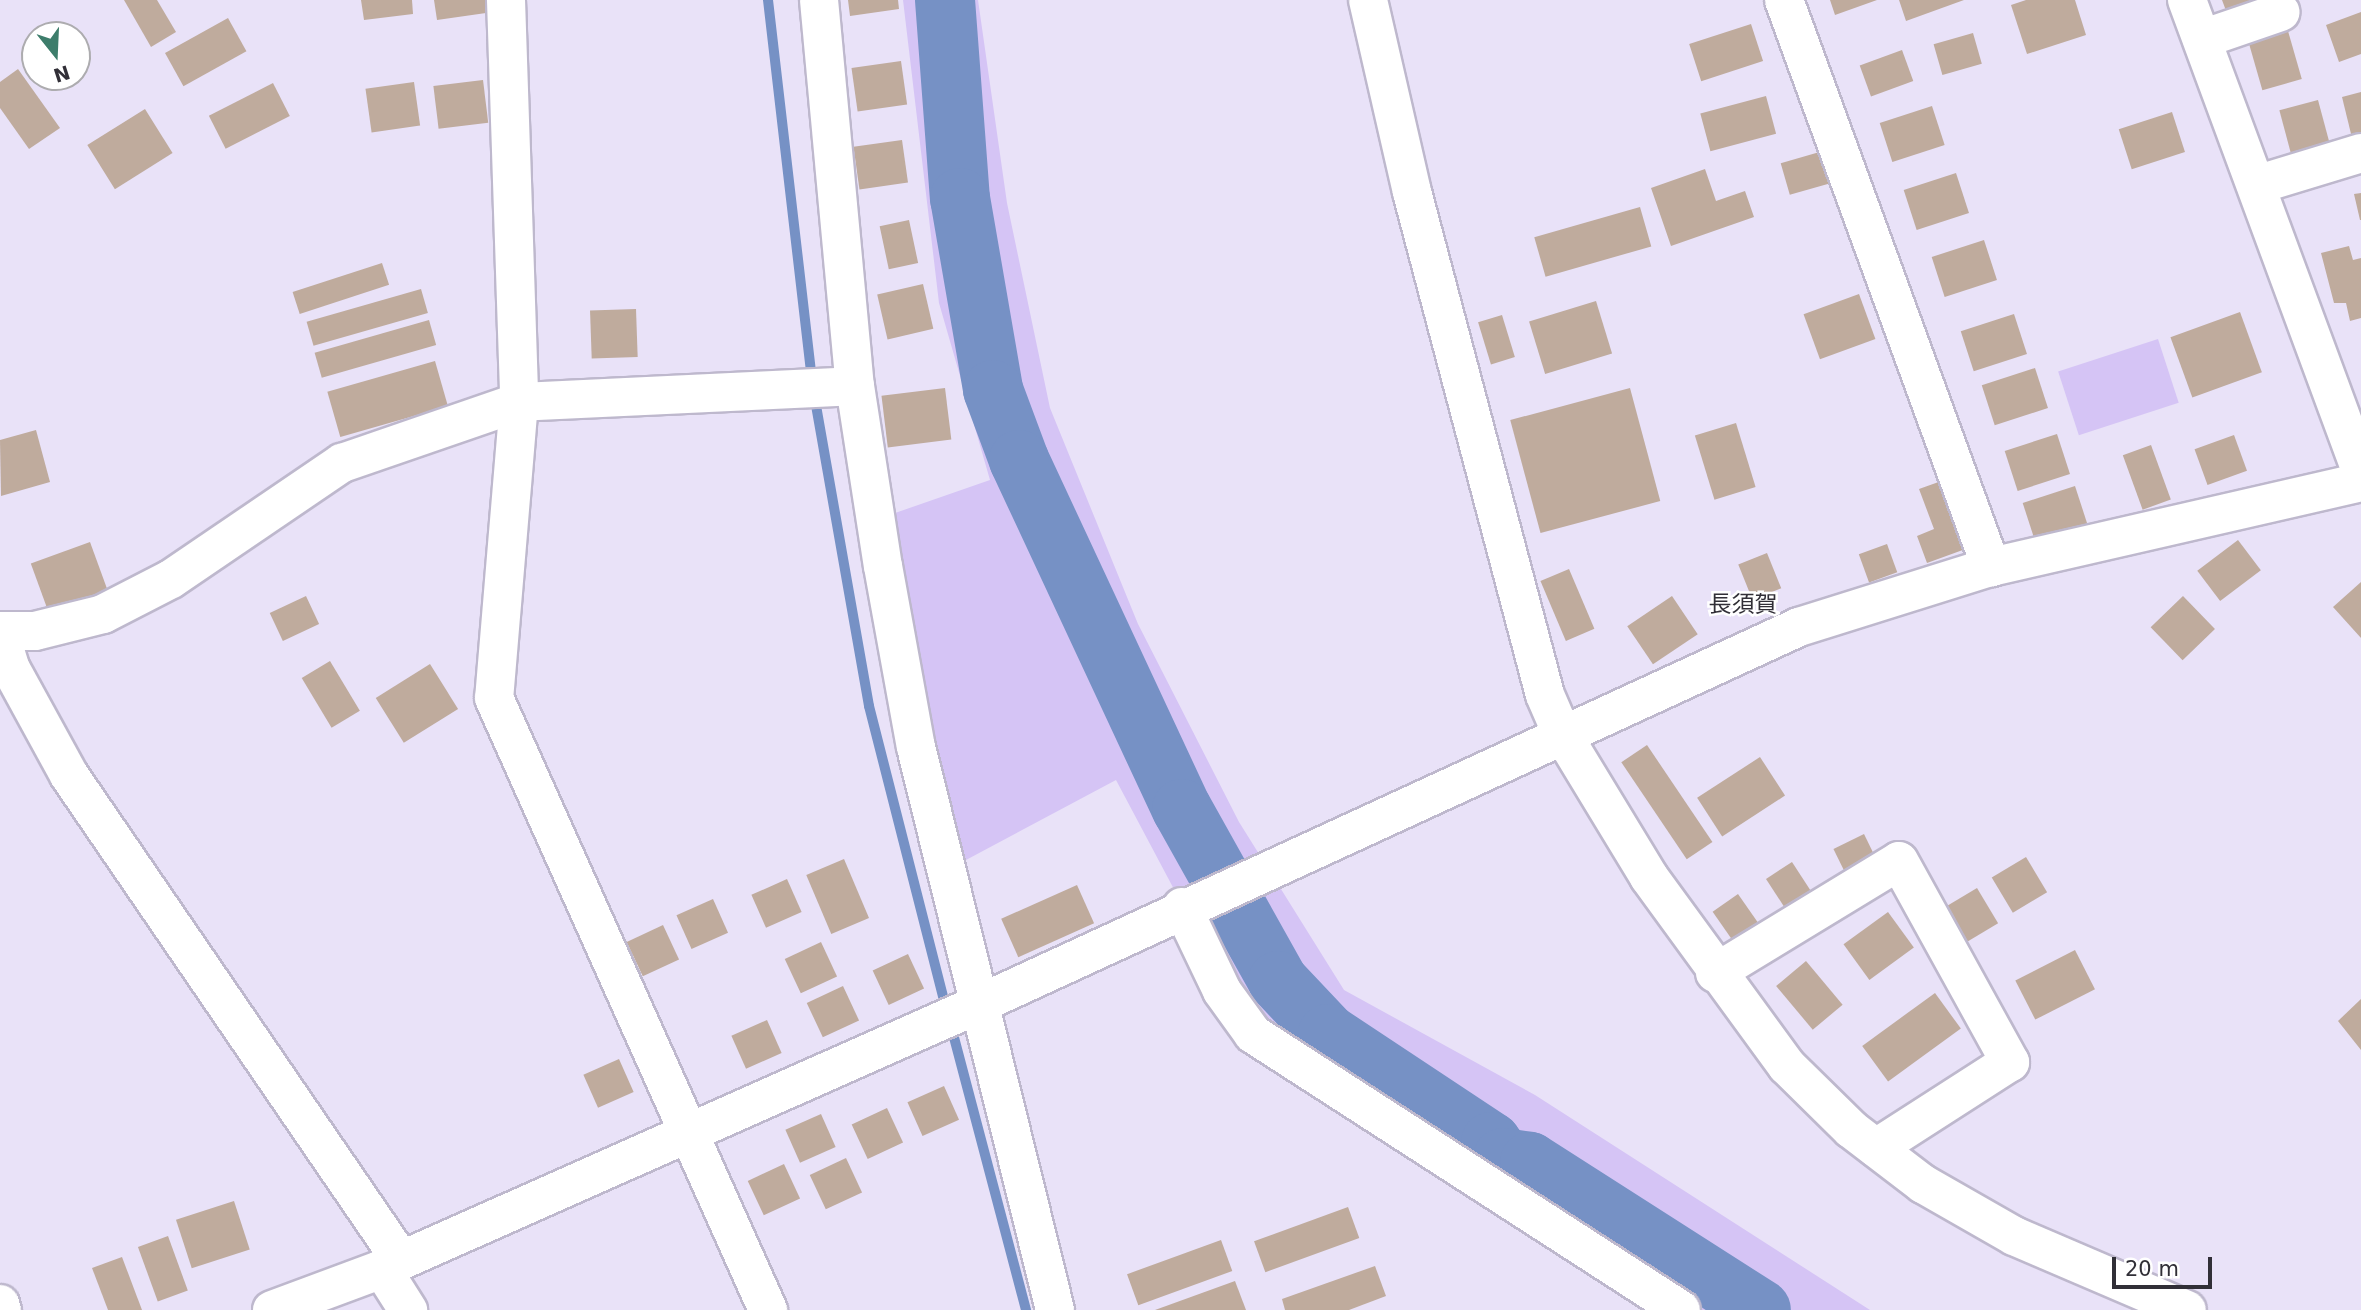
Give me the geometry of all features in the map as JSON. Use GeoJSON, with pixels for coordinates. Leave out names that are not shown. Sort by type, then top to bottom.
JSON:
{"type":"FeatureCollection","features":[{"type":"Feature","properties":{"kind":"street"},"geometry":{"type":"LineString","coordinates":[[506,0],[519,402],[494,698],[768,1310]]}},
{"type":"Feature","properties":{"kind":"street"},"geometry":{"type":"LineString","coordinates":[[819,0],[855,386],[916,747],[1055,1310]]}},
{"type":"Feature","properties":{"kind":"street"},"geometry":{"type":"LineString","coordinates":[[1368,0],[1479,451],[1561,732],[1715,973],[1787,1066],[1876,1148],[2014,1236],[2187,1310]]}},
{"type":"Feature","properties":{"kind":"street"},"geometry":{"type":"LineString","coordinates":[[1784,0],[1992,567]]}},
{"type":"Feature","properties":{"kind":"street"},"geometry":{"type":"LineString","coordinates":[[2187,0],[2361,471]]}},
{"type":"Feature","properties":{"kind":"street"},"geometry":{"type":"LineString","coordinates":[[2202,38],[2281,12]]}},
{"type":"Feature","properties":{"kind":"street"},"geometry":{"type":"LineString","coordinates":[[2256,185],[2361,153]]}},
{"type":"Feature","properties":{"kind":"street"},"geometry":{"type":"LineString","coordinates":[[408,1310],[391,1264],[69,775],[12,694],[0,633],[35,631],[103,614],[171,579],[342,463],[519,402],[855,386]]}},
{"type":"Feature","properties":{"kind":"street"},"geometry":{"type":"LineString","coordinates":[[272,1310],[391,1264],[689,1130],[978,1005],[1182,907],[1561,732],[1799,627],[1992,567],[2361,482]]}},
{"type":"Feature","properties":{"kind":"street"},"geometry":{"type":"LineString","coordinates":[[1715,973],[1899,861],[2010,1062],[1876,1148]]}},
{"type":"Feature","properties":{"kind":"street"},"geometry":{"type":"LineString","coordinates":[[1182,907],[1222,991],[1253,1034],[1681,1310]]}},
{"type":"Feature","properties":{"kind":"street"},"geometry":{"type":"LineString","coordinates":[[0,1304],[2,1310]]}},
{"type":"Feature","properties":{"kind":"shaded area"},"geometry":{"type":"Polygon","coordinates":[[[903,0],[978,0],[1007,203],[1050,408],[1138,624],[1239,822],[1344,990],[1535,1095],[1870,1310],[1681,1310],[1245,1023],[1116,780],[951,868],[875,520],[990,480],[939,303],[903,0]]]}},
{"type":"Feature","properties":{"kind":"shaded area"},"geometry":{"type":"Polygon","coordinates":[[[2158,339],[2179,403],[2079,435],[2058,371],[2158,339]]]}},
{"type":"Feature","properties":{"kind":"building"},"geometry":{"type":"Polygon","coordinates":[[[124,0],[157,0],[176,32],[151,47],[124,0]]]}},
{"type":"Feature","properties":{"kind":"building"},"geometry":{"type":"Polygon","coordinates":[[[361,0],[412,0],[413,14],[364,20],[361,0]]]}},
{"type":"Feature","properties":{"kind":"building"},"geometry":{"type":"Polygon","coordinates":[[[434,0],[485,0],[486,13],[437,20],[434,0]]]}},
{"type":"Feature","properties":{"kind":"building"},"geometry":{"type":"Polygon","coordinates":[[[848,0],[898,0],[899,9],[850,16],[848,0]]]}},
{"type":"Feature","properties":{"kind":"building"},"geometry":{"type":"Polygon","coordinates":[[[1830,0],[1877,0],[1835,15],[1830,0]]]}},
{"type":"Feature","properties":{"kind":"building"},"geometry":{"type":"Polygon","coordinates":[[[1899,0],[1964,0],[1906,21],[1899,0]]]}},
{"type":"Feature","properties":{"kind":"building"},"geometry":{"type":"Polygon","coordinates":[[[2026,0],[2075,0],[2086,35],[2027,54],[2011,5],[2026,0]]]}},
{"type":"Feature","properties":{"kind":"building"},"geometry":{"type":"Polygon","coordinates":[[[2222,0],[2270,0],[2228,16],[2222,0]]]}},
{"type":"Feature","properties":{"kind":"building"},"geometry":{"type":"Polygon","coordinates":[[[2361,12],[2361,54],[2339,62],[2326,25],[2361,12]]]}},
{"type":"Feature","properties":{"kind":"building"},"geometry":{"type":"Polygon","coordinates":[[[228,18],[246,51],[183,86],[165,53],[228,18]]]}},
{"type":"Feature","properties":{"kind":"building"},"geometry":{"type":"Polygon","coordinates":[[[1751,24],[1763,61],[1701,81],[1689,44],[1751,24]]]}},
{"type":"Feature","properties":{"kind":"building"},"geometry":{"type":"Polygon","coordinates":[[[2288,31],[2302,79],[2262,90],[2249,42],[2288,31]]]}},
{"type":"Feature","properties":{"kind":"building"},"geometry":{"type":"Polygon","coordinates":[[[1973,33],[1982,64],[1942,75],[1934,44],[1973,33]]]}},
{"type":"Feature","properties":{"kind":"building"},"geometry":{"type":"Polygon","coordinates":[[[1902,50],[1913,81],[1871,96],[1860,65],[1902,50]]]}},
{"type":"Feature","properties":{"kind":"building"},"geometry":{"type":"Polygon","coordinates":[[[901,61],[907,105],[858,112],[851,68],[901,61]]]}},
{"type":"Feature","properties":{"kind":"building"},"geometry":{"type":"Polygon","coordinates":[[[18,69],[21,73],[21,91],[34,91],[60,128],[29,149],[0,108],[0,82],[18,69]]]}},
{"type":"Feature","properties":{"kind":"building"},"geometry":{"type":"Polygon","coordinates":[[[483,80],[488,123],[439,129],[433,86],[483,80]]]}},
{"type":"Feature","properties":{"kind":"building"},"geometry":{"type":"Polygon","coordinates":[[[414,82],[420,126],[372,132],[365,89],[414,82]]]}},
{"type":"Feature","properties":{"kind":"building"},"geometry":{"type":"Polygon","coordinates":[[[273,83],[290,116],[226,149],[209,116],[273,83]]]}},
{"type":"Feature","properties":{"kind":"building"},"geometry":{"type":"Polygon","coordinates":[[[2361,92],[2361,140],[2353,142],[2342,97],[2361,92]]]}},
{"type":"Feature","properties":{"kind":"building"},"geometry":{"type":"Polygon","coordinates":[[[1766,96],[1776,134],[1710,151],[1700,114],[1766,96]]]}},
{"type":"Feature","properties":{"kind":"building"},"geometry":{"type":"Polygon","coordinates":[[[2318,100],[2331,147],[2292,158],[2279,110],[2318,100]]]}},
{"type":"Feature","properties":{"kind":"building"},"geometry":{"type":"Polygon","coordinates":[[[1932,106],[1945,145],[1892,162],[1880,123],[1932,106]]]}},
{"type":"Feature","properties":{"kind":"building"},"geometry":{"type":"Polygon","coordinates":[[[145,109],[173,153],[115,189],[87,145],[145,109]]]}},
{"type":"Feature","properties":{"kind":"building"},"geometry":{"type":"Polygon","coordinates":[[[2172,112],[2185,152],[2132,169],[2119,129],[2172,112]]]}},
{"type":"Feature","properties":{"kind":"building"},"geometry":{"type":"Polygon","coordinates":[[[902,140],[908,183],[859,189],[853,147],[902,140]]]}},
{"type":"Feature","properties":{"kind":"building"},"geometry":{"type":"Polygon","coordinates":[[[1823,151],[1832,183],[1790,195],[1781,163],[1823,151]]]}},
{"type":"Feature","properties":{"kind":"building"},"geometry":{"type":"Polygon","coordinates":[[[1705,169],[1716,201],[1745,191],[1754,217],[1671,246],[1651,188],[1705,169]]]}},
{"type":"Feature","properties":{"kind":"building"},"geometry":{"type":"Polygon","coordinates":[[[1956,173],[1969,213],[1917,230],[1904,190],[1956,173]]]}},
{"type":"Feature","properties":{"kind":"building"},"geometry":{"type":"Polygon","coordinates":[[[2361,193],[2361,220],[2360,220],[2354,194],[2361,193]]]}},
{"type":"Feature","properties":{"kind":"building"},"geometry":{"type":"Polygon","coordinates":[[[1640,207],[1651,246],[1546,277],[1534,237],[1640,207]]]}},
{"type":"Feature","properties":{"kind":"building"},"geometry":{"type":"Polygon","coordinates":[[[909,220],[918,263],[889,269],[880,226],[909,220]]]}},
{"type":"Feature","properties":{"kind":"building"},"geometry":{"type":"Polygon","coordinates":[[[1984,240],[1997,280],[1945,297],[1932,257],[1984,240]]]}},
{"type":"Feature","properties":{"kind":"building"},"geometry":{"type":"Polygon","coordinates":[[[2349,246],[2353,260],[2361,258],[2361,318],[2350,321],[2346,303],[2334,303],[2321,253],[2349,246]]]}},
{"type":"Feature","properties":{"kind":"building"},"geometry":{"type":"Polygon","coordinates":[[[382,263],[389,285],[300,314],[293,292],[382,263]]]}},
{"type":"Feature","properties":{"kind":"building"},"geometry":{"type":"Polygon","coordinates":[[[923,284],[933,329],[888,339],[877,295],[923,284]]]}},
{"type":"Feature","properties":{"kind":"building"},"geometry":{"type":"Polygon","coordinates":[[[421,289],[428,313],[314,346],[307,322],[421,289]]]}},
{"type":"Feature","properties":{"kind":"building"},"geometry":{"type":"Polygon","coordinates":[[[1859,294],[1875,339],[1820,359],[1804,314],[1859,294]]]}},
{"type":"Feature","properties":{"kind":"building"},"geometry":{"type":"Polygon","coordinates":[[[1596,301],[1612,354],[1545,374],[1529,321],[1596,301]]]}},
{"type":"Feature","properties":{"kind":"building"},"geometry":{"type":"Polygon","coordinates":[[[636,309],[638,357],[592,359],[590,311],[636,309]]]}},
{"type":"Feature","properties":{"kind":"building"},"geometry":{"type":"Polygon","coordinates":[[[2240,312],[2262,372],[2192,397],[2170,337],[2240,312]]]}},
{"type":"Feature","properties":{"kind":"building"},"geometry":{"type":"Polygon","coordinates":[[[2014,314],[2027,354],[1974,371],[1961,331],[2014,314]]]}},
{"type":"Feature","properties":{"kind":"building"},"geometry":{"type":"Polygon","coordinates":[[[1502,315],[1515,357],[1491,364],[1478,322],[1502,315]]]}},
{"type":"Feature","properties":{"kind":"building"},"geometry":{"type":"Polygon","coordinates":[[[429,320],[436,345],[322,378],[315,353],[429,320]]]}},
{"type":"Feature","properties":{"kind":"building"},"geometry":{"type":"Polygon","coordinates":[[[435,361],[448,406],[340,437],[327,392],[435,361]]]}},
{"type":"Feature","properties":{"kind":"building"},"geometry":{"type":"Polygon","coordinates":[[[2035,368],[2048,408],[1995,425],[1982,385],[2035,368]]]}},
{"type":"Feature","properties":{"kind":"building"},"geometry":{"type":"Polygon","coordinates":[[[945,388],[951,440],[888,447],[881,396],[945,388]]]}},
{"type":"Feature","properties":{"kind":"building"},"geometry":{"type":"Polygon","coordinates":[[[1630,388],[1660,501],[1541,533],[1510,420],[1630,388]]]}},
{"type":"Feature","properties":{"kind":"building"},"geometry":{"type":"Polygon","coordinates":[[[1736,423],[1756,487],[1714,500],[1695,436],[1736,423]]]}},
{"type":"Feature","properties":{"kind":"building"},"geometry":{"type":"Polygon","coordinates":[[[36,430],[50,482],[1,496],[0,440],[36,430]]]}},
{"type":"Feature","properties":{"kind":"building"},"geometry":{"type":"Polygon","coordinates":[[[2057,434],[2070,474],[2018,491],[2005,451],[2057,434]]]}},
{"type":"Feature","properties":{"kind":"building"},"geometry":{"type":"Polygon","coordinates":[[[2234,435],[2247,471],[2208,485],[2195,449],[2234,435]]]}},
{"type":"Feature","properties":{"kind":"building"},"geometry":{"type":"Polygon","coordinates":[[[2151,445],[2171,500],[2143,510],[2123,455],[2151,445]]]}},
{"type":"Feature","properties":{"kind":"building"},"geometry":{"type":"Polygon","coordinates":[[[1947,479],[1971,547],[1927,563],[1917,536],[1934,529],[1919,489],[1947,479]]]}},
{"type":"Feature","properties":{"kind":"building"},"geometry":{"type":"Polygon","coordinates":[[[2075,486],[2088,525],[2035,542],[2023,503],[2075,486]]]}},
{"type":"Feature","properties":{"kind":"building"},"geometry":{"type":"Polygon","coordinates":[[[2238,540],[2261,570],[2220,601],[2197,571],[2238,540]]]}},
{"type":"Feature","properties":{"kind":"building"},"geometry":{"type":"Polygon","coordinates":[[[90,542],[108,592],[49,613],[31,564],[90,542]]]}},
{"type":"Feature","properties":{"kind":"building"},"geometry":{"type":"Polygon","coordinates":[[[1887,544],[1897,572],[1869,582],[1859,554],[1887,544]]]}},
{"type":"Feature","properties":{"kind":"building"},"geometry":{"type":"Polygon","coordinates":[[[1767,553],[1781,588],[1752,600],[1738,565],[1767,553]]]}},
{"type":"Feature","properties":{"kind":"building"},"geometry":{"type":"Polygon","coordinates":[[[1569,569],[1594,629],[1566,641],[1540,581],[1569,569]]]}},
{"type":"Feature","properties":{"kind":"building"},"geometry":{"type":"Polygon","coordinates":[[[2361,582],[2361,638],[2333,607],[2361,582]]]}},
{"type":"Feature","properties":{"kind":"building"},"geometry":{"type":"Polygon","coordinates":[[[306,596],[319,624],[283,641],[270,613],[306,596]]]}},
{"type":"Feature","properties":{"kind":"building"},"geometry":{"type":"Polygon","coordinates":[[[1672,596],[1698,634],[1653,664],[1627,626],[1672,596]]]}},
{"type":"Feature","properties":{"kind":"building"},"geometry":{"type":"Polygon","coordinates":[[[2183,596],[2215,629],[2183,660],[2151,627],[2183,596]]]}},
{"type":"Feature","properties":{"kind":"building"},"geometry":{"type":"Polygon","coordinates":[[[330,661],[360,711],[332,728],[302,678],[330,661]]]}},
{"type":"Feature","properties":{"kind":"building"},"geometry":{"type":"Polygon","coordinates":[[[430,664],[458,709],[404,743],[376,698],[430,664]]]}},
{"type":"Feature","properties":{"kind":"building"},"geometry":{"type":"Polygon","coordinates":[[[1647,745],[1712,842],[1687,859],[1621,762],[1647,745]]]}},
{"type":"Feature","properties":{"kind":"building"},"geometry":{"type":"Polygon","coordinates":[[[1760,757],[1785,796],[1722,836],[1697,798],[1760,757]]]}},
{"type":"Feature","properties":{"kind":"building"},"geometry":{"type":"Polygon","coordinates":[[[1864,834],[1875,856],[1844,871],[1833,849],[1864,834]]]}},
{"type":"Feature","properties":{"kind":"building"},"geometry":{"type":"Polygon","coordinates":[[[2026,857],[2047,892],[2013,913],[1992,878],[2026,857]]]}},
{"type":"Feature","properties":{"kind":"building"},"geometry":{"type":"Polygon","coordinates":[[[844,859],[869,918],[831,934],[806,875],[844,859]]]}},
{"type":"Feature","properties":{"kind":"building"},"geometry":{"type":"Polygon","coordinates":[[[1792,862],[1811,891],[1785,908],[1766,879],[1792,862]]]}},
{"type":"Feature","properties":{"kind":"building"},"geometry":{"type":"Polygon","coordinates":[[[787,879],[802,912],[766,928],[751,895],[787,879]]]}},
{"type":"Feature","properties":{"kind":"building"},"geometry":{"type":"Polygon","coordinates":[[[1077,885],[1094,923],[1018,957],[1001,919],[1077,885]]]}},
{"type":"Feature","properties":{"kind":"building"},"geometry":{"type":"Polygon","coordinates":[[[1977,888],[1998,923],[1964,944],[1943,909],[1977,888]]]}},
{"type":"Feature","properties":{"kind":"building"},"geometry":{"type":"Polygon","coordinates":[[[1738,894],[1758,923],[1733,940],[1713,912],[1738,894]]]}},
{"type":"Feature","properties":{"kind":"building"},"geometry":{"type":"Polygon","coordinates":[[[713,899],[728,933],[692,949],[676,915],[713,899]]]}},
{"type":"Feature","properties":{"kind":"building"},"geometry":{"type":"Polygon","coordinates":[[[1888,912],[1914,948],[1869,980],[1844,944],[1888,912]]]}},
{"type":"Feature","properties":{"kind":"building"},"geometry":{"type":"Polygon","coordinates":[[[663,925],[679,959],[643,976],[627,942],[663,925]]]}},
{"type":"Feature","properties":{"kind":"building"},"geometry":{"type":"Polygon","coordinates":[[[821,942],[837,976],[801,993],[785,959],[821,942]]]}},
{"type":"Feature","properties":{"kind":"building"},"geometry":{"type":"Polygon","coordinates":[[[2075,950],[2095,989],[2035,1020],[2015,980],[2075,950]]]}},
{"type":"Feature","properties":{"kind":"building"},"geometry":{"type":"Polygon","coordinates":[[[908,954],[924,988],[889,1005],[873,970],[908,954]]]}},
{"type":"Feature","properties":{"kind":"building"},"geometry":{"type":"Polygon","coordinates":[[[1806,961],[1843,1005],[1813,1030],[1776,986],[1806,961]]]}},
{"type":"Feature","properties":{"kind":"building"},"geometry":{"type":"Polygon","coordinates":[[[843,986],[859,1020],[823,1037],[807,1003],[843,986]]]}},
{"type":"Feature","properties":{"kind":"building"},"geometry":{"type":"Polygon","coordinates":[[[1935,993],[1961,1029],[1888,1081],[1862,1046],[1935,993]]]}},
{"type":"Feature","properties":{"kind":"building"},"geometry":{"type":"Polygon","coordinates":[[[2361,999],[2361,1050],[2338,1021],[2361,999]]]}},
{"type":"Feature","properties":{"kind":"building"},"geometry":{"type":"Polygon","coordinates":[[[767,1020],[782,1053],[746,1069],[731,1036],[767,1020]]]}},
{"type":"Feature","properties":{"kind":"building"},"geometry":{"type":"Polygon","coordinates":[[[619,1059],[634,1092],[598,1108],[583,1075],[619,1059]]]}},
{"type":"Feature","properties":{"kind":"building"},"geometry":{"type":"Polygon","coordinates":[[[944,1086],[959,1120],[923,1136],[907,1102],[944,1086]]]}},
{"type":"Feature","properties":{"kind":"building"},"geometry":{"type":"Polygon","coordinates":[[[887,1108],[903,1142],[868,1159],[852,1124],[887,1108]]]}},
{"type":"Feature","properties":{"kind":"building"},"geometry":{"type":"Polygon","coordinates":[[[821,1114],[836,1147],[800,1163],[785,1130],[821,1114]]]}},
{"type":"Feature","properties":{"kind":"building"},"geometry":{"type":"Polygon","coordinates":[[[846,1158],[862,1192],[826,1209],[810,1175],[846,1158]]]}},
{"type":"Feature","properties":{"kind":"building"},"geometry":{"type":"Polygon","coordinates":[[[784,1164],[800,1198],[764,1215],[748,1181],[784,1164]]]}},
{"type":"Feature","properties":{"kind":"building"},"geometry":{"type":"Polygon","coordinates":[[[234,1201],[250,1250],[192,1268],[176,1220],[234,1201]]]}},
{"type":"Feature","properties":{"kind":"building"},"geometry":{"type":"Polygon","coordinates":[[[1348,1207],[1359,1238],[1265,1272],[1254,1241],[1348,1207]]]}},
{"type":"Feature","properties":{"kind":"building"},"geometry":{"type":"Polygon","coordinates":[[[168,1236],[188,1291],[158,1301],[138,1247],[168,1236]]]}},
{"type":"Feature","properties":{"kind":"building"},"geometry":{"type":"Polygon","coordinates":[[[1221,1240],[1232,1271],[1138,1305],[1127,1274],[1221,1240]]]}},
{"type":"Feature","properties":{"kind":"building"},"geometry":{"type":"Polygon","coordinates":[[[122,1257],[142,1310],[108,1310],[92,1268],[122,1257]]]}},
{"type":"Feature","properties":{"kind":"building"},"geometry":{"type":"Polygon","coordinates":[[[1375,1266],[1386,1296],[1349,1310],[1285,1310],[1282,1299],[1375,1266]]]}},
{"type":"Feature","properties":{"kind":"building"},"geometry":{"type":"Polygon","coordinates":[[[1235,1281],[1246,1310],[1155,1310],[1235,1281]]]}},
{"type":"Feature","properties":{"kind":"waterway"},"geometry":{"type":"LineString","coordinates":[[768,0],[812,379]]}},
{"type":"Feature","properties":{"kind":"waterway"},"geometry":{"type":"LineString","coordinates":[[945,0],[960,198],[993,390],[1019,460],[1182,809],[1278,981],[1328,1034],[1491,1142],[1503,1158],[1530,1162],[1761,1310]]}},
{"type":"Feature","properties":{"kind":"waterway"},"geometry":{"type":"LineString","coordinates":[[814,394],[869,706],[947,1012]]}},
{"type":"Feature","properties":{"kind":"waterway"},"geometry":{"type":"LineString","coordinates":[[951,1026],[1026,1310]]}},
{"type":"Feature","properties":{"kind":"district","name":"長須賀"},"geometry":{"type":"Point","coordinates":[1743,604]}}]}
